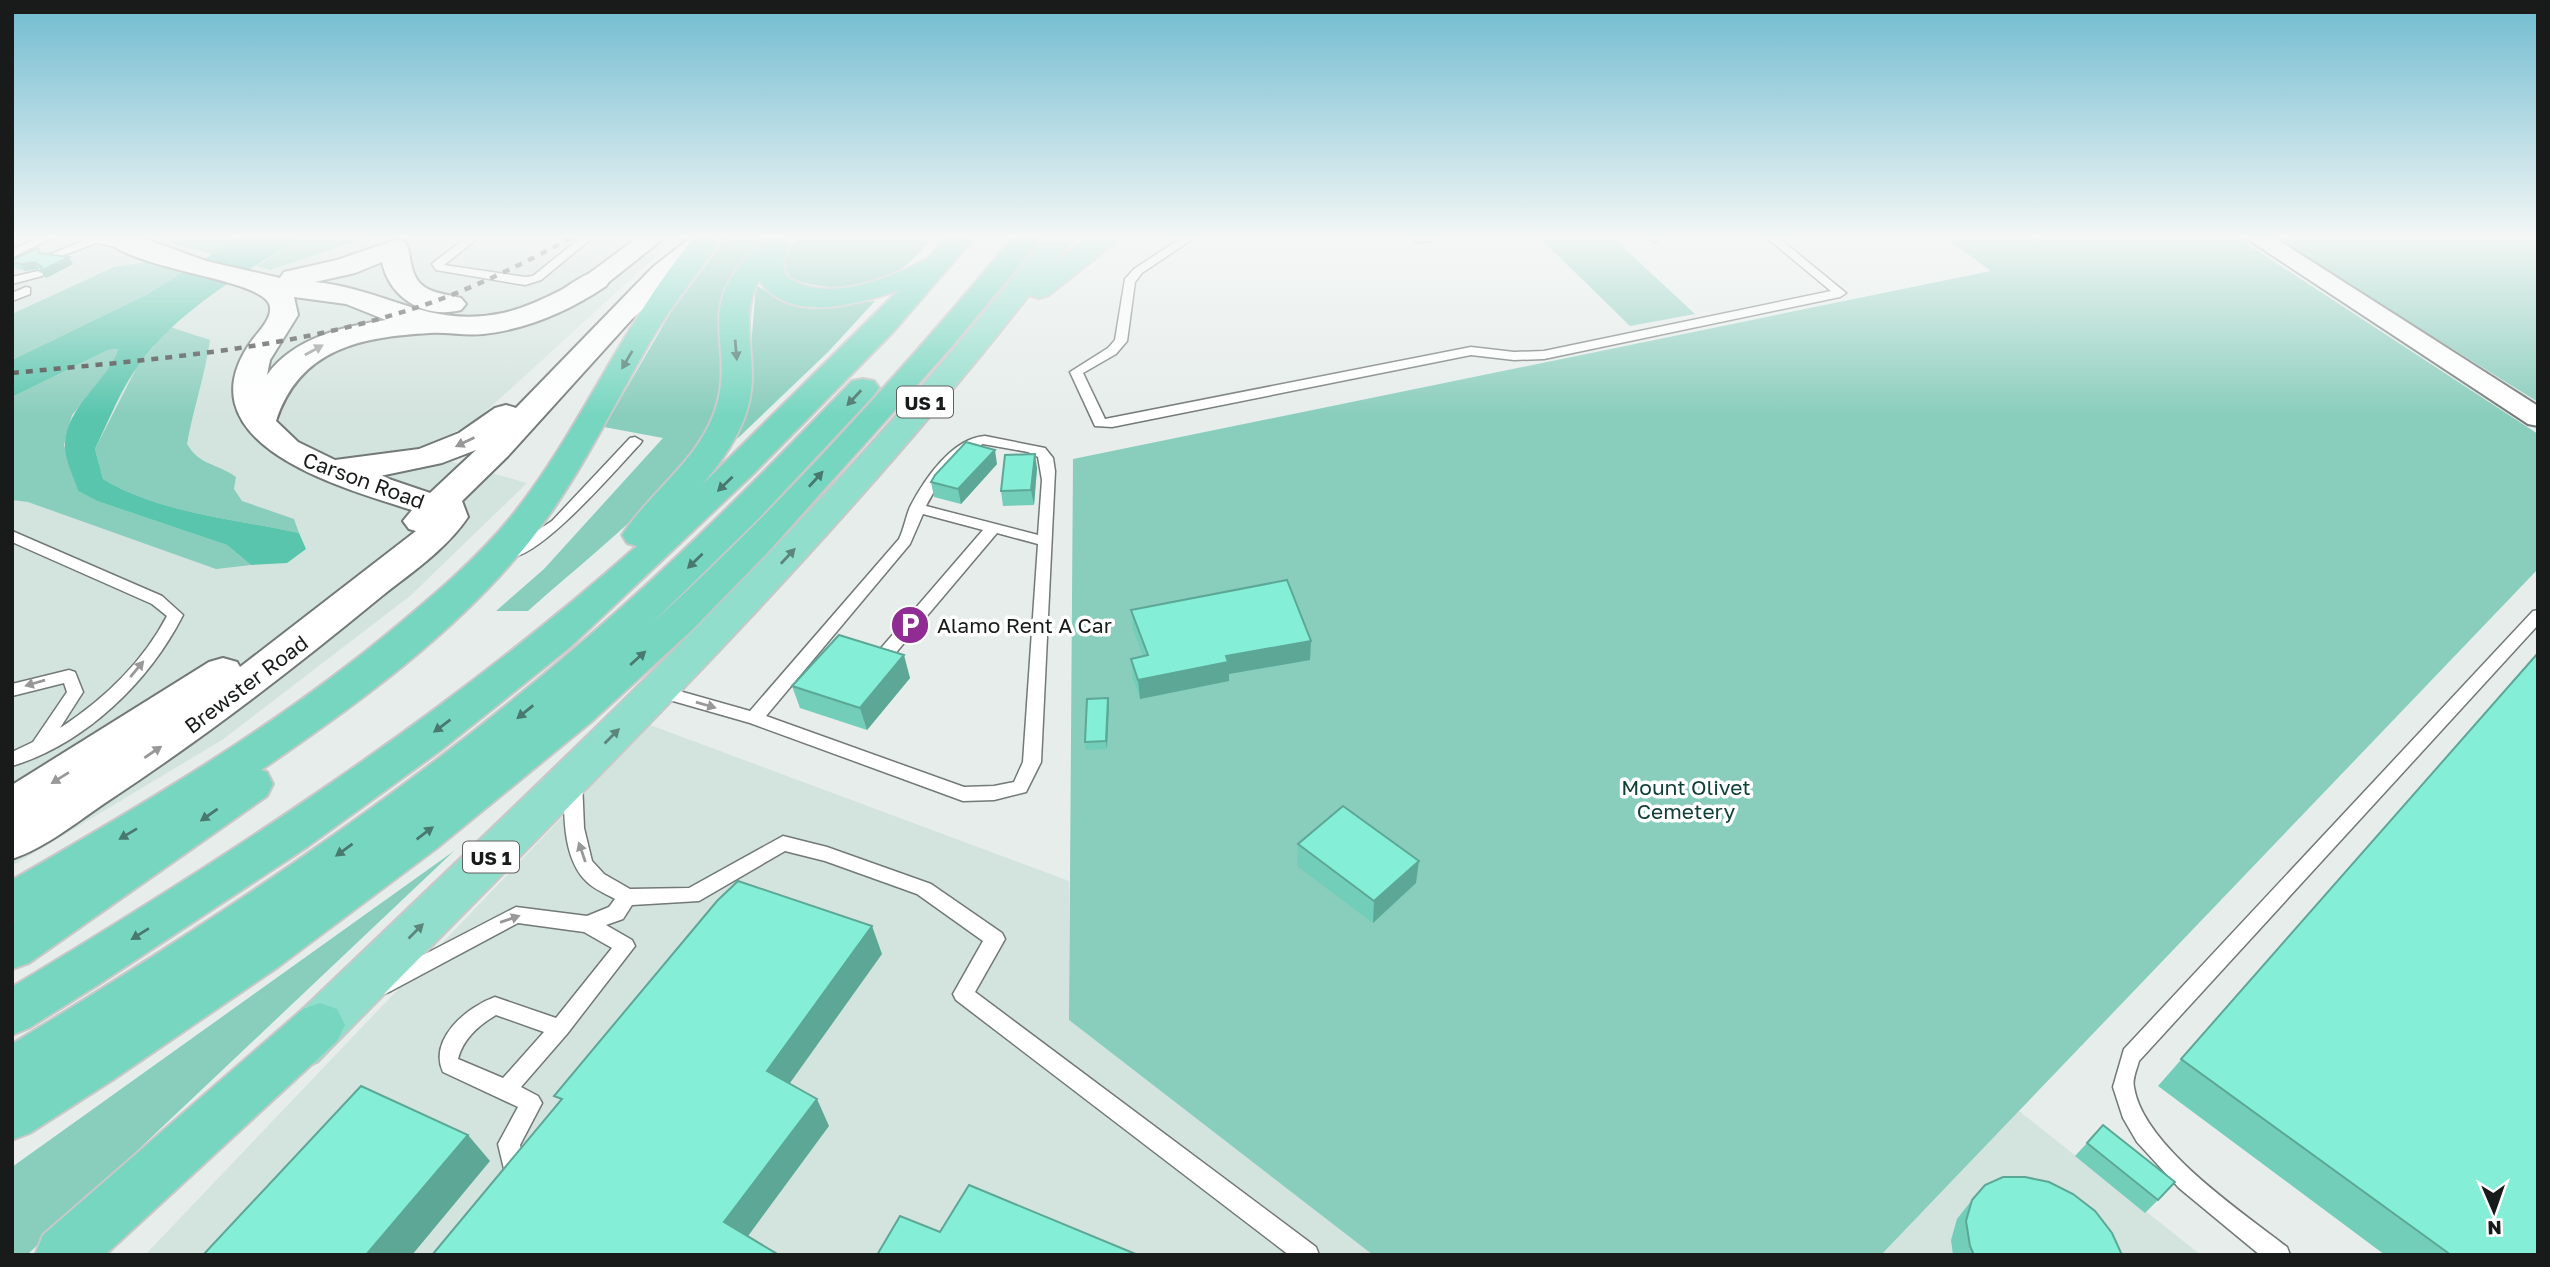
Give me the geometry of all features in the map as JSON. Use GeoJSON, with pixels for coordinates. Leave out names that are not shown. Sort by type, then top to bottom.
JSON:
{"type":"FeatureCollection","features":[{"type":"Feature","properties":{"kind":"highway"},"geometry":{"type":"LineString","coordinates":[[12,903],[186,798],[309,715],[393,651],[477,575],[524,525],[554,484],[664,297]]}},
{"type":"Feature","properties":{"kind":"highway"},"geometry":{"type":"LineString","coordinates":[[554,639],[693,472],[725,426],[733,405],[738,376],[733,319],[736,297]]}},
{"type":"Feature","properties":{"kind":"highway"},"geometry":{"type":"LineString","coordinates":[[12,1013],[142,933],[310,821],[421,741],[554,639],[735,474],[908,297]]}},
{"type":"Feature","properties":{"kind":"highway"},"geometry":{"type":"LineString","coordinates":[[12,1071],[169,971],[292,888],[411,802],[538,702],[642,611],[741,516],[946,297]]}},
{"type":"Feature","properties":{"kind":"highway"},"geometry":{"type":"LineString","coordinates":[[12,1138],[489,783],[653,644],[802,494],[980,297]]}},
{"type":"Feature","properties":{"kind":"highway","name":"US 1"},"geometry":{"type":"LineString","coordinates":[[89,1255],[658,691],[791,552],[967,353],[1012,297]]}},
{"type":"Feature","properties":{"kind":"highway"},"geometry":{"type":"LineString","coordinates":[[967,353],[1030,297]]}},
{"type":"Feature","properties":{"kind":"highway"},"geometry":{"type":"LineString","coordinates":[[12,949],[231,800],[393,676],[448,618],[477,575]]}},
{"type":"Feature","properties":{"kind":"highway"},"geometry":{"type":"LineString","coordinates":[[12,1116],[270,946]]}},
{"type":"Feature","properties":{"kind":"highway"},"geometry":{"type":"LineString","coordinates":[[63,1255],[330,1015]]}},
{"type":"Feature","properties":{"kind":"street"},"geometry":{"type":"LineString","coordinates":[[252,389],[252,369],[258,353],[282,319],[284,303],[280,297]]}},
{"type":"Feature","properties":{"kind":"street"},"geometry":{"type":"LineString","coordinates":[[252,389],[325,297]]}},
{"type":"Feature","properties":{"kind":"street"},"geometry":{"type":"LineString","coordinates":[[367,297],[410,319],[443,325]]}},
{"type":"Feature","properties":{"kind":"street"},"geometry":{"type":"LineString","coordinates":[[425,297],[437,302],[467,305],[520,303],[544,297]]}},
{"type":"Feature","properties":{"kind":"street"},"geometry":{"type":"LineString","coordinates":[[260,421],[268,395],[279,378],[298,360],[318,347],[345,336],[374,330],[483,324],[536,313],[571,297]]}},
{"type":"Feature","properties":{"kind":"street","name":"Brewster Road"},"geometry":{"type":"LineString","coordinates":[[12,807],[85,741],[303,615],[439,506],[639,297]]}},
{"type":"Feature","properties":{"kind":"street"},"geometry":{"type":"LineString","coordinates":[[2350,297],[2538,418]]}},
{"type":"Feature","properties":{"kind":"street"},"geometry":{"type":"LineString","coordinates":[[323,468],[403,463],[463,444],[495,425],[559,366],[596,340]]}},
{"type":"Feature","properties":{"kind":"street","name":"Carson Road"},"geometry":{"type":"LineString","coordinates":[[252,389],[260,421],[282,446],[323,468],[439,506]]}},
{"type":"Feature","properties":{"kind":"street","name":"Brewster Road"},"geometry":{"type":"LineString","coordinates":[[12,841],[161,747],[305,640],[444,524],[450,513],[449,509],[439,506]]}},
{"type":"Feature","properties":{"kind":"lane"},"geometry":{"type":"LineString","coordinates":[[1127,297],[1121,341],[1112,351],[1076,372],[1100,423],[1112,424],[1471,351],[1514,356],[1544,355],[1820,297]]}},
{"type":"Feature","properties":{"kind":"lane"},"geometry":{"type":"LineString","coordinates":[[658,691],[754,718],[963,794],[994,793],[1020,787],[1032,762],[1049,480],[1047,458],[1039,449],[981,440],[962,450],[937,478],[917,508],[915,523],[905,541],[754,718]]}},
{"type":"Feature","properties":{"kind":"lane"},"geometry":{"type":"LineString","coordinates":[[477,575],[557,524],[635,441]]}},
{"type":"Feature","properties":{"kind":"lane"},"geometry":{"type":"LineString","coordinates":[[917,508],[1045,541]]}},
{"type":"Feature","properties":{"kind":"lane"},"geometry":{"type":"LineString","coordinates":[[883,658],[993,527]]}},
{"type":"Feature","properties":{"kind":"lane"},"geometry":{"type":"LineString","coordinates":[[12,536],[157,600],[175,615],[167,633],[123,686],[85,741],[39,746],[12,760]]}},
{"type":"Feature","properties":{"kind":"lane"},"geometry":{"type":"LineString","coordinates":[[2279,1255],[2178,1172],[2146,1135],[2129,1109],[2122,1084],[2131,1056],[2538,615]]}},
{"type":"Feature","properties":{"kind":"lane"},"geometry":{"type":"LineString","coordinates":[[12,690],[69,676],[75,692],[39,746]]}},
{"type":"Feature","properties":{"kind":"lane"},"geometry":{"type":"LineString","coordinates":[[573,775],[573,812],[580,850],[591,874],[627,897],[692,897],[783,843],[827,854],[924,889],[995,939],[963,994],[1308,1255]]}},
{"type":"Feature","properties":{"kind":"lane"},"geometry":{"type":"LineString","coordinates":[[587,924],[617,913],[627,897]]}},
{"type":"Feature","properties":{"kind":"lane"},"geometry":{"type":"LineString","coordinates":[[330,1015],[516,915],[587,924],[625,946],[560,1028],[506,1089]]}},
{"type":"Feature","properties":{"kind":"lane"},"geometry":{"type":"LineString","coordinates":[[501,1190],[516,1172],[509,1144],[531,1103],[450,1065],[449,1053],[478,1015],[495,1006],[560,1028]]}},
{"type":"Feature","properties":{"kind":"shaded area"},"geometry":{"type":"Polygon","coordinates":[[[12,297],[611,297],[472,424],[414,451],[527,483],[410,596],[222,740],[12,866],[12,297]]]}},
{"type":"Feature","properties":{"kind":"shaded area"},"geometry":{"type":"Polygon","coordinates":[[[142,297],[210,297],[156,343],[127,383],[95,449],[103,479],[148,500],[198,514],[299,533],[306,549],[287,563],[251,565],[227,545],[97,501],[78,491],[66,455],[67,430],[79,406],[105,373],[118,349],[108,350],[12,397],[12,360],[142,297]]]}},
{"type":"Feature","properties":{"kind":"shaded area"},"geometry":{"type":"Polygon","coordinates":[[[650,725],[1069,881],[1069,1020],[1373,1255],[145,1255],[650,725]]]}},
{"type":"Feature","properties":{"kind":"shaded area"},"geometry":{"type":"Polygon","coordinates":[[[2019,1111],[2201,1255],[1881,1255],[2019,1111]]]}},
{"type":"Feature","properties":{"kind":"green space"},"geometry":{"type":"Polygon","coordinates":[[[49,297],[142,297],[12,360],[12,314],[49,297]]]}},
{"type":"Feature","properties":{"kind":"green space"},"geometry":{"type":"Polygon","coordinates":[[[682,297],[723,297],[718,323],[724,391],[717,419],[703,443],[683,468],[632,520],[528,611],[496,611],[544,569],[663,438],[604,427],[682,297]]]}},
{"type":"Feature","properties":{"kind":"green space"},"geometry":{"type":"Polygon","coordinates":[[[755,297],[780,297],[813,305],[875,301],[828,352],[737,439],[746,408],[755,297]]]}},
{"type":"Feature","properties":{"kind":"green space"},"geometry":{"type":"Polygon","coordinates":[[[1600,297],[1677,297],[1695,314],[1630,326],[1600,297]]]}},
{"type":"Feature","properties":{"kind":"green space","name":"Mount Olivet Cemetery"},"geometry":{"type":"Polygon","coordinates":[[[1863,297],[2328,297],[2538,434],[2538,569],[1881,1255],[1373,1255],[1069,1020],[1073,459],[1863,297]]]}},
{"type":"Feature","properties":{"kind":"green space"},"geometry":{"type":"Polygon","coordinates":[[[2369,297],[2538,297],[2538,402],[2369,297]]]}},
{"type":"Feature","properties":{"kind":"green space"},"geometry":{"type":"Polygon","coordinates":[[[170,327],[210,340],[187,444],[197,456],[236,477],[234,489],[242,501],[294,519],[299,533],[173,507],[125,491],[103,479],[95,449],[138,365],[170,327]]]}},
{"type":"Feature","properties":{"kind":"green space"},"geometry":{"type":"Polygon","coordinates":[[[118,349],[108,372],[72,415],[64,445],[78,491],[97,501],[227,545],[251,565],[216,569],[28,502],[12,500],[12,397],[108,350],[118,349]]]}},
{"type":"Feature","properties":{"kind":"green space"},"geometry":{"type":"Polygon","coordinates":[[[454,851],[27,1255],[12,1255],[12,1167],[454,851]]]}},
{"type":"Feature","properties":{"kind":"building"},"geometry":{"type":"Polygon","coordinates":[[[966,442],[995,450],[958,489],[931,482],[935,475],[966,442]]]}},
{"type":"Feature","properties":{"kind":"building"},"geometry":{"type":"Polygon","coordinates":[[[1035,454],[1031,490],[1001,491],[1005,455],[1035,454]]]}},
{"type":"Feature","properties":{"kind":"building"},"geometry":{"type":"Polygon","coordinates":[[[1287,580],[1311,641],[1226,656],[1228,662],[1138,680],[1131,659],[1148,655],[1131,610],[1287,580]]]}},
{"type":"Feature","properties":{"kind":"building"},"geometry":{"type":"Polygon","coordinates":[[[839,635],[904,655],[860,708],[792,686],[839,635]]]}},
{"type":"Feature","properties":{"kind":"building"},"geometry":{"type":"Polygon","coordinates":[[[2538,653],[2538,1255],[2451,1255],[2181,1059],[2538,653]]]}},
{"type":"Feature","properties":{"kind":"building"},"geometry":{"type":"Polygon","coordinates":[[[1108,698],[1106,741],[1085,742],[1087,699],[1108,698]]]}},
{"type":"Feature","properties":{"kind":"building"},"geometry":{"type":"Polygon","coordinates":[[[1343,806],[1419,861],[1374,901],[1298,844],[1343,806]]]}},
{"type":"Feature","properties":{"kind":"building"},"geometry":{"type":"Polygon","coordinates":[[[738,881],[872,926],[767,1071],[817,1099],[724,1222],[779,1255],[432,1255],[562,1099],[554,1096],[717,901],[738,881]]]}},
{"type":"Feature","properties":{"kind":"building"},"geometry":{"type":"Polygon","coordinates":[[[361,1086],[468,1135],[366,1255],[203,1255],[361,1086]]]}},
{"type":"Feature","properties":{"kind":"building"},"geometry":{"type":"Polygon","coordinates":[[[2103,1125],[2175,1182],[2158,1200],[2087,1143],[2103,1125]]]}},
{"type":"Feature","properties":{"kind":"building"},"geometry":{"type":"Polygon","coordinates":[[[2003,1177],[2025,1177],[2049,1182],[2073,1194],[2095,1211],[2112,1233],[2122,1255],[1974,1255],[1966,1221],[1972,1200],[1985,1185],[2003,1177]]]}},
{"type":"Feature","properties":{"kind":"building"},"geometry":{"type":"Polygon","coordinates":[[[969,1185],[1138,1255],[877,1255],[900,1216],[940,1232],[969,1185]]]}},
{"type":"Feature","properties":{"kind":"railway"},"geometry":{"type":"LineString","coordinates":[[12,373],[175,357],[283,341],[389,316],[446,297]]}},
{"type":"Feature","properties":{"kind":"place","name":"Alamo Rent A Car"},"geometry":{"type":"Point","coordinates":[910,625]}}]}
